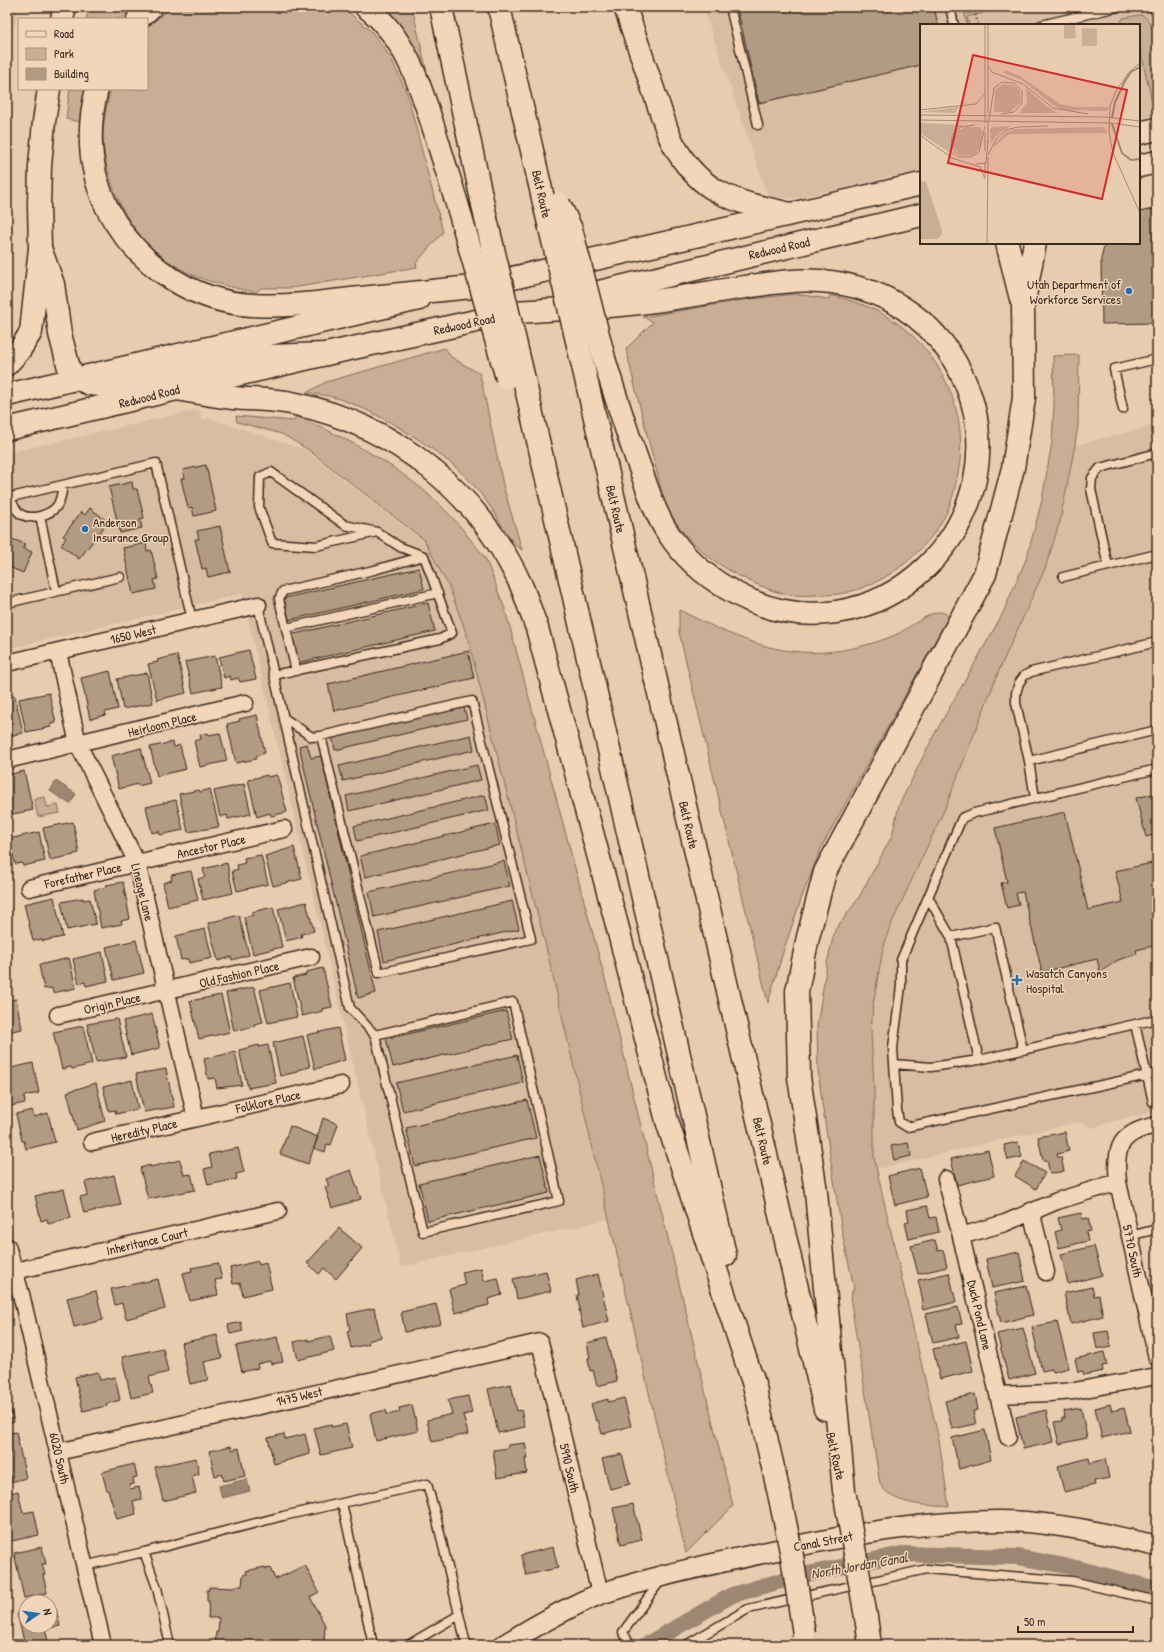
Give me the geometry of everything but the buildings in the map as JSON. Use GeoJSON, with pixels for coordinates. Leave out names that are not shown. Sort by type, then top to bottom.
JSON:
{"type":"FeatureCollection","features":[{"type":"Feature","properties":{"kind":"main road"},"geometry":{"type":"LineString","coordinates":[[62,18],[66,7]]}},
{"type":"Feature","properties":{"kind":"main road"},"geometry":{"type":"LineString","coordinates":[[139,18],[151,7]]}},
{"type":"Feature","properties":{"kind":"main road"},"geometry":{"type":"LineString","coordinates":[[366,7],[385,25],[398,43],[409,62],[426,103],[463,224],[515,376],[558,526],[780,1498],[792,1556],[804,1640]]}},
{"type":"Feature","properties":{"kind":"main road"},"geometry":{"type":"LineString","coordinates":[[441,7],[486,220],[515,376]]}},
{"type":"Feature","properties":{"kind":"main road","name":"Belt Route"},"geometry":{"type":"LineString","coordinates":[[499,7],[530,143],[552,206],[583,366],[844,1494],[870,1645]]}},
{"type":"Feature","properties":{"kind":"main road"},"geometry":{"type":"LineString","coordinates":[[625,7],[668,133],[689,170],[710,187],[722,194],[755,206],[790,214]]}},
{"type":"Feature","properties":{"kind":"main road"},"geometry":{"type":"LineString","coordinates":[[7,364],[19,351],[31,332],[40,248],[40,166],[49,90]]}},
{"type":"Feature","properties":{"kind":"main road"},"geometry":{"type":"LineString","coordinates":[[97,90],[91,119],[90,146],[98,185],[105,203],[112,217],[131,244],[157,268],[187,288],[218,299],[235,303],[251,305],[290,305],[472,287]]}},
{"type":"Feature","properties":{"kind":"main road"},"geometry":{"type":"LineString","coordinates":[[1140,133],[1157,129]]}},
{"type":"Feature","properties":{"kind":"main road"},"geometry":{"type":"LineString","coordinates":[[1140,166],[1157,162]]}},
{"type":"Feature","properties":{"kind":"main road"},"geometry":{"type":"LineString","coordinates":[[7,395],[920,184]]}},
{"type":"Feature","properties":{"kind":"main road"},"geometry":{"type":"LineString","coordinates":[[515,312],[639,303],[794,280],[834,282],[874,292],[905,309],[926,325],[954,360],[964,379],[974,406],[979,440],[976,478],[971,496],[954,533],[941,552],[928,567],[894,592],[874,602],[833,613],[810,614],[764,607],[742,598],[713,580],[683,554],[666,530],[653,506],[621,416],[605,362],[571,229],[552,206]]}},
{"type":"Feature","properties":{"kind":"main road","name":"Redwood Road"},"geometry":{"type":"LineString","coordinates":[[7,429],[326,354],[515,312],[920,215]]}},
{"type":"Feature","properties":{"kind":"main road"},"geometry":{"type":"LineString","coordinates":[[1007,244],[1023,306]]}},
{"type":"Feature","properties":{"kind":"main road"},"geometry":{"type":"LineString","coordinates":[[844,1494],[816,1192],[799,1077],[797,991],[808,936],[826,872],[985,574],[1013,468],[1024,398],[1023,306],[1035,244]]}},
{"type":"Feature","properties":{"kind":"main road"},"geometry":{"type":"LineString","coordinates":[[40,248],[53,284],[68,368],[76,378],[90,384],[120,387],[268,356],[326,354]]}},
{"type":"Feature","properties":{"kind":"main road"},"geometry":{"type":"LineString","coordinates":[[176,389],[232,398],[262,399],[296,404],[329,413],[363,425],[413,455],[450,486],[473,510],[507,559],[521,585],[537,628],[615,917],[667,1121],[756,1391]]}},
{"type":"Feature","properties":{"kind":"street","name":"1650 West"},"geometry":{"type":"LineString","coordinates":[[7,664],[258,605]]}},
{"type":"Feature","properties":{"kind":"street","name":"Lineage Lane"},"geometry":{"type":"LineString","coordinates":[[58,652],[78,744],[137,863],[196,1118]]}},
{"type":"Feature","properties":{"kind":"street","name":"Heirloom Place"},"geometry":{"type":"LineString","coordinates":[[7,760],[245,704]]}},
{"type":"Feature","properties":{"kind":"street","name":"Ancestor Place"},"geometry":{"type":"LineString","coordinates":[[137,863],[284,829]]}},
{"type":"Feature","properties":{"kind":"street","name":"Forefather Place"},"geometry":{"type":"LineString","coordinates":[[29,888],[137,863]]}},
{"type":"Feature","properties":{"kind":"street","name":"Old Fashion Place"},"geometry":{"type":"LineString","coordinates":[[167,991],[311,957]]}},
{"type":"Feature","properties":{"kind":"street","name":"Origin Place"},"geometry":{"type":"LineString","coordinates":[[58,1015],[167,991]]}},
{"type":"Feature","properties":{"kind":"street","name":"Folklore Place"},"geometry":{"type":"LineString","coordinates":[[196,1118],[341,1085]]}},
{"type":"Feature","properties":{"kind":"street","name":"Heredity Place"},"geometry":{"type":"LineString","coordinates":[[92,1142],[196,1118]]}},
{"type":"Feature","properties":{"kind":"street","name":"5770 South"},"geometry":{"type":"LineString","coordinates":[[1157,1125],[1136,1131],[1126,1137],[1120,1144],[1117,1157],[1118,1182],[1154,1329],[1157,1358]]}},
{"type":"Feature","properties":{"kind":"street","name":"Duck Pond Lane"},"geometry":{"type":"LineString","coordinates":[[946,1178],[1008,1437]]}},
{"type":"Feature","properties":{"kind":"street"},"geometry":{"type":"LineString","coordinates":[[961,1236],[1005,1223],[1057,1200],[1118,1182]]}},
{"type":"Feature","properties":{"kind":"street","name":"Inheritance Court"},"geometry":{"type":"LineString","coordinates":[[15,1271],[278,1211]]}},
{"type":"Feature","properties":{"kind":"street"},"geometry":{"type":"LineString","coordinates":[[1031,1211],[1046,1272]]}},
{"type":"Feature","properties":{"kind":"street","name":"6020 South"},"geometry":{"type":"LineString","coordinates":[[7,1246],[22,1294],[103,1645]]}},
{"type":"Feature","properties":{"kind":"street","name":"1475 West"},"geometry":{"type":"LineString","coordinates":[[58,1452],[540,1342]]}},
{"type":"Feature","properties":{"kind":"street","name":"5910 South"},"geometry":{"type":"LineString","coordinates":[[540,1342],[600,1594]]}},
{"type":"Feature","properties":{"kind":"street"},"geometry":{"type":"LineString","coordinates":[[998,1394],[1050,1394],[1157,1376]]}},
{"type":"Feature","properties":{"kind":"street","name":"Canal Street"},"geometry":{"type":"LineString","coordinates":[[504,1645],[536,1625],[600,1594],[664,1576],[742,1557],[825,1540],[886,1530],[962,1522],[1001,1521],[1040,1524],[1090,1532],[1157,1546]]}},
{"type":"Feature","properties":{"kind":"lane"},"geometry":{"type":"LineString","coordinates":[[730,7],[758,125]]}},
{"type":"Feature","properties":{"kind":"lane"},"geometry":{"type":"LineString","coordinates":[[950,7],[954,24]]}},
{"type":"Feature","properties":{"kind":"lane"},"geometry":{"type":"LineString","coordinates":[[1045,24],[1118,7]]}},
{"type":"Feature","properties":{"kind":"lane"},"geometry":{"type":"LineString","coordinates":[[1154,7],[1157,14]]}},
{"type":"Feature","properties":{"kind":"lane"},"geometry":{"type":"LineString","coordinates":[[1123,409],[1114,369],[1157,359]]}},
{"type":"Feature","properties":{"kind":"lane"},"geometry":{"type":"LineString","coordinates":[[1108,566],[1091,490],[1092,478],[1100,468],[1107,465],[1157,453]]}},
{"type":"Feature","properties":{"kind":"lane"},"geometry":{"type":"LineString","coordinates":[[63,485],[61,496],[56,507],[40,516],[22,515],[14,508],[8,498],[156,463],[192,620]]}},
{"type":"Feature","properties":{"kind":"lane"},"geometry":{"type":"LineString","coordinates":[[274,675],[440,639],[452,633],[424,556],[400,547],[377,532],[345,526],[271,472],[260,477],[258,507],[272,543],[316,546],[377,532]]}},
{"type":"Feature","properties":{"kind":"lane"},"geometry":{"type":"LineString","coordinates":[[40,516],[56,591]]}},
{"type":"Feature","properties":{"kind":"lane"},"geometry":{"type":"LineString","coordinates":[[1063,576],[1157,554]]}},
{"type":"Feature","properties":{"kind":"lane"},"geometry":{"type":"LineString","coordinates":[[296,671],[279,599],[283,591],[374,570],[424,556]]}},
{"type":"Feature","properties":{"kind":"lane"},"geometry":{"type":"LineString","coordinates":[[7,603],[120,577]]}},
{"type":"Feature","properties":{"kind":"lane"},"geometry":{"type":"LineString","coordinates":[[286,628],[438,593]]}},
{"type":"Feature","properties":{"kind":"lane"},"geometry":{"type":"LineString","coordinates":[[258,605],[350,1008],[375,1035],[423,1232],[559,1201],[514,1002],[375,1035]]}},
{"type":"Feature","properties":{"kind":"lane"},"geometry":{"type":"LineString","coordinates":[[1035,798],[1029,760],[1016,703],[1016,693],[1024,676],[1032,672],[1157,642]]}},
{"type":"Feature","properties":{"kind":"lane"},"geometry":{"type":"LineString","coordinates":[[284,718],[312,737],[322,736],[472,701],[531,939],[379,973],[322,736]]}},
{"type":"Feature","properties":{"kind":"lane"},"geometry":{"type":"LineString","coordinates":[[1029,760],[1157,730]]}},
{"type":"Feature","properties":{"kind":"lane"},"geometry":{"type":"LineString","coordinates":[[1157,769],[974,813],[962,818],[901,960],[901,986],[893,1048],[899,1122],[907,1127],[1157,1073]]}},
{"type":"Feature","properties":{"kind":"lane"},"geometry":{"type":"LineString","coordinates":[[928,897],[951,937],[979,1060]]}},
{"type":"Feature","properties":{"kind":"lane"},"geometry":{"type":"LineString","coordinates":[[951,937],[995,928],[1023,1050]]}},
{"type":"Feature","properties":{"kind":"lane"},"geometry":{"type":"LineString","coordinates":[[894,1064],[931,1067],[979,1060],[1157,1019]]}},
{"type":"Feature","properties":{"kind":"lane"},"geometry":{"type":"LineString","coordinates":[[1135,1024],[1153,1102],[1157,1103]]}},
{"type":"Feature","properties":{"kind":"lane"},"geometry":{"type":"LineString","coordinates":[[1130,1236],[1157,1229]]}},
{"type":"Feature","properties":{"kind":"lane"},"geometry":{"type":"LineString","coordinates":[[84,1566],[283,1516],[427,1484],[465,1640],[468,1645]]}},
{"type":"Feature","properties":{"kind":"lane"},"geometry":{"type":"LineString","coordinates":[[342,1503],[373,1645]]}},
{"type":"Feature","properties":{"kind":"lane"},"geometry":{"type":"LineString","coordinates":[[144,1552],[157,1588],[170,1645]]}},
{"type":"Feature","properties":{"kind":"lane"},"geometry":{"type":"LineString","coordinates":[[686,1645],[748,1609],[927,1570],[1072,1582],[1157,1600]]}},
{"type":"Feature","properties":{"kind":"lane"},"geometry":{"type":"LineString","coordinates":[[630,1645],[623,1632],[664,1576]]}},
{"type":"Feature","properties":{"kind":"lane"},"geometry":{"type":"LineString","coordinates":[[408,1645],[459,1615]]}},
{"type":"Feature","properties":{"kind":"path"},"geometry":{"type":"LineString","coordinates":[[974,7],[978,24]]}},
{"type":"Feature","properties":{"kind":"shaded area"},"geometry":{"type":"Polygon","coordinates":[[[7,7],[19,7],[7,55],[7,7]]]}},
{"type":"Feature","properties":{"kind":"shaded area"},"geometry":{"type":"Polygon","coordinates":[[[703,7],[1157,7],[1157,115],[1140,119],[1140,24],[920,24],[920,170],[798,198],[767,199],[767,194],[703,7]]]}},
{"type":"Feature","properties":{"kind":"shaded area"},"geometry":{"type":"Polygon","coordinates":[[[196,410],[200,411],[202,420],[209,418],[305,450],[420,539],[429,549],[441,570],[459,611],[467,635],[548,955],[609,1219],[401,1267],[242,594],[7,649],[7,453],[196,410]]]}},
{"type":"Feature","properties":{"kind":"shaded area","name":"Wasatch Canyons Hospital"},"geometry":{"type":"Polygon","coordinates":[[[1157,425],[1157,1111],[1102,1124],[1094,1128],[1078,1122],[877,1169],[874,1158],[874,1085],[871,1033],[873,1005],[882,954],[889,929],[946,806],[1000,668],[1045,569],[1060,521],[1075,445],[1157,425]]]}},
{"type":"Feature","properties":{"kind":"shaded area"},"geometry":{"type":"Polygon","coordinates":[[[56,781],[76,794],[70,804],[50,791],[56,781]]]}},
{"type":"Feature","properties":{"kind":"shaded area"},"geometry":{"type":"Polygon","coordinates":[[[247,1479],[250,1491],[222,1498],[219,1486],[247,1479]]]}},
{"type":"Feature","properties":{"kind":"green space"},"geometry":{"type":"Polygon","coordinates":[[[90,7],[131,7],[122,18],[86,18],[90,7]]]}},
{"type":"Feature","properties":{"kind":"green space"},"geometry":{"type":"Polygon","coordinates":[[[172,7],[342,7],[372,32],[391,58],[407,93],[443,232],[416,263],[417,267],[292,288],[261,288],[256,292],[197,277],[175,266],[152,249],[131,223],[122,208],[109,176],[103,143],[106,109],[111,90],[148,90],[148,26],[172,7]]]}},
{"type":"Feature","properties":{"kind":"green space"},"geometry":{"type":"Polygon","coordinates":[[[383,7],[412,7],[427,72],[422,66],[399,25],[383,7]]]}},
{"type":"Feature","properties":{"kind":"green space"},"geometry":{"type":"Polygon","coordinates":[[[963,7],[965,7],[967,14],[998,7],[998,9],[967,17],[969,24],[967,24],[963,7]]]}},
{"type":"Feature","properties":{"kind":"green space"},"geometry":{"type":"Polygon","coordinates":[[[1140,15],[1147,19],[1152,27],[1155,40],[1157,70],[1157,106],[1153,107],[1140,48],[1140,24],[1121,24],[1123,18],[1140,15]]]}},
{"type":"Feature","properties":{"kind":"green space"},"geometry":{"type":"Polygon","coordinates":[[[70,90],[85,90],[81,122],[66,119],[70,90]]]}},
{"type":"Feature","properties":{"kind":"green space"},"geometry":{"type":"Polygon","coordinates":[[[795,294],[829,299],[830,295],[849,300],[879,312],[899,324],[917,340],[932,357],[944,377],[953,399],[959,421],[961,444],[959,468],[951,503],[938,528],[918,552],[893,572],[864,587],[840,594],[804,596],[784,594],[756,584],[730,571],[706,555],[686,535],[669,511],[663,495],[626,349],[653,322],[643,317],[743,300],[795,294]]]}},
{"type":"Feature","properties":{"kind":"green space"},"geometry":{"type":"Polygon","coordinates":[[[445,348],[451,357],[480,374],[503,485],[522,550],[509,537],[492,509],[475,487],[448,461],[411,435],[371,412],[336,398],[306,393],[326,382],[445,348]]]}},
{"type":"Feature","properties":{"kind":"green space"},"geometry":{"type":"Polygon","coordinates":[[[1079,355],[1078,425],[1075,445],[1060,521],[1045,569],[1000,668],[946,806],[889,929],[882,954],[873,1005],[871,1033],[874,1085],[874,1158],[939,1440],[949,1507],[920,1505],[893,1497],[880,1484],[851,1303],[852,1291],[854,1288],[842,1232],[823,1110],[818,1069],[817,1026],[827,963],[835,930],[858,899],[892,836],[899,805],[934,735],[1002,615],[1027,557],[1042,500],[1052,442],[1054,405],[1053,356],[1079,355]]]}},
{"type":"Feature","properties":{"kind":"green space"},"geometry":{"type":"Polygon","coordinates":[[[236,416],[294,421],[296,416],[345,439],[368,452],[391,466],[434,499],[453,518],[480,551],[491,571],[505,609],[607,986],[733,1506],[686,1553],[548,955],[467,635],[450,589],[424,540],[307,449],[282,434],[237,422],[236,416]]]}},
{"type":"Feature","properties":{"kind":"green space"},"geometry":{"type":"Polygon","coordinates":[[[679,610],[725,632],[769,647],[791,651],[815,652],[839,651],[882,640],[897,634],[936,612],[942,612],[949,616],[822,846],[803,894],[784,949],[768,1003],[679,632],[679,610]]]}},
{"type":"Feature","properties":{"kind":"green space"},"geometry":{"type":"Polygon","coordinates":[[[45,797],[47,807],[58,805],[60,813],[38,817],[34,799],[45,797]]]}},
{"type":"Feature","properties":{"kind":"waterway","name":"North Jordan Canal"},"geometry":{"type":"LineString","coordinates":[[646,1645],[732,1595],[798,1576],[902,1554],[1018,1557],[1076,1568],[1157,1589]]}},
{"type":"Feature","properties":{"kind":"place","name":"Utah Department of Workforce Services"},"geometry":{"type":"Point","coordinates":[1129,291]}},
{"type":"Feature","properties":{"kind":"place","name":"Anderson Insurance Group"},"geometry":{"type":"Point","coordinates":[85,529]}},
{"type":"Feature","properties":{"kind":"place","name":"Wasatch Canyons Hospital"},"geometry":{"type":"Point","coordinates":[1017,980]}}]}
